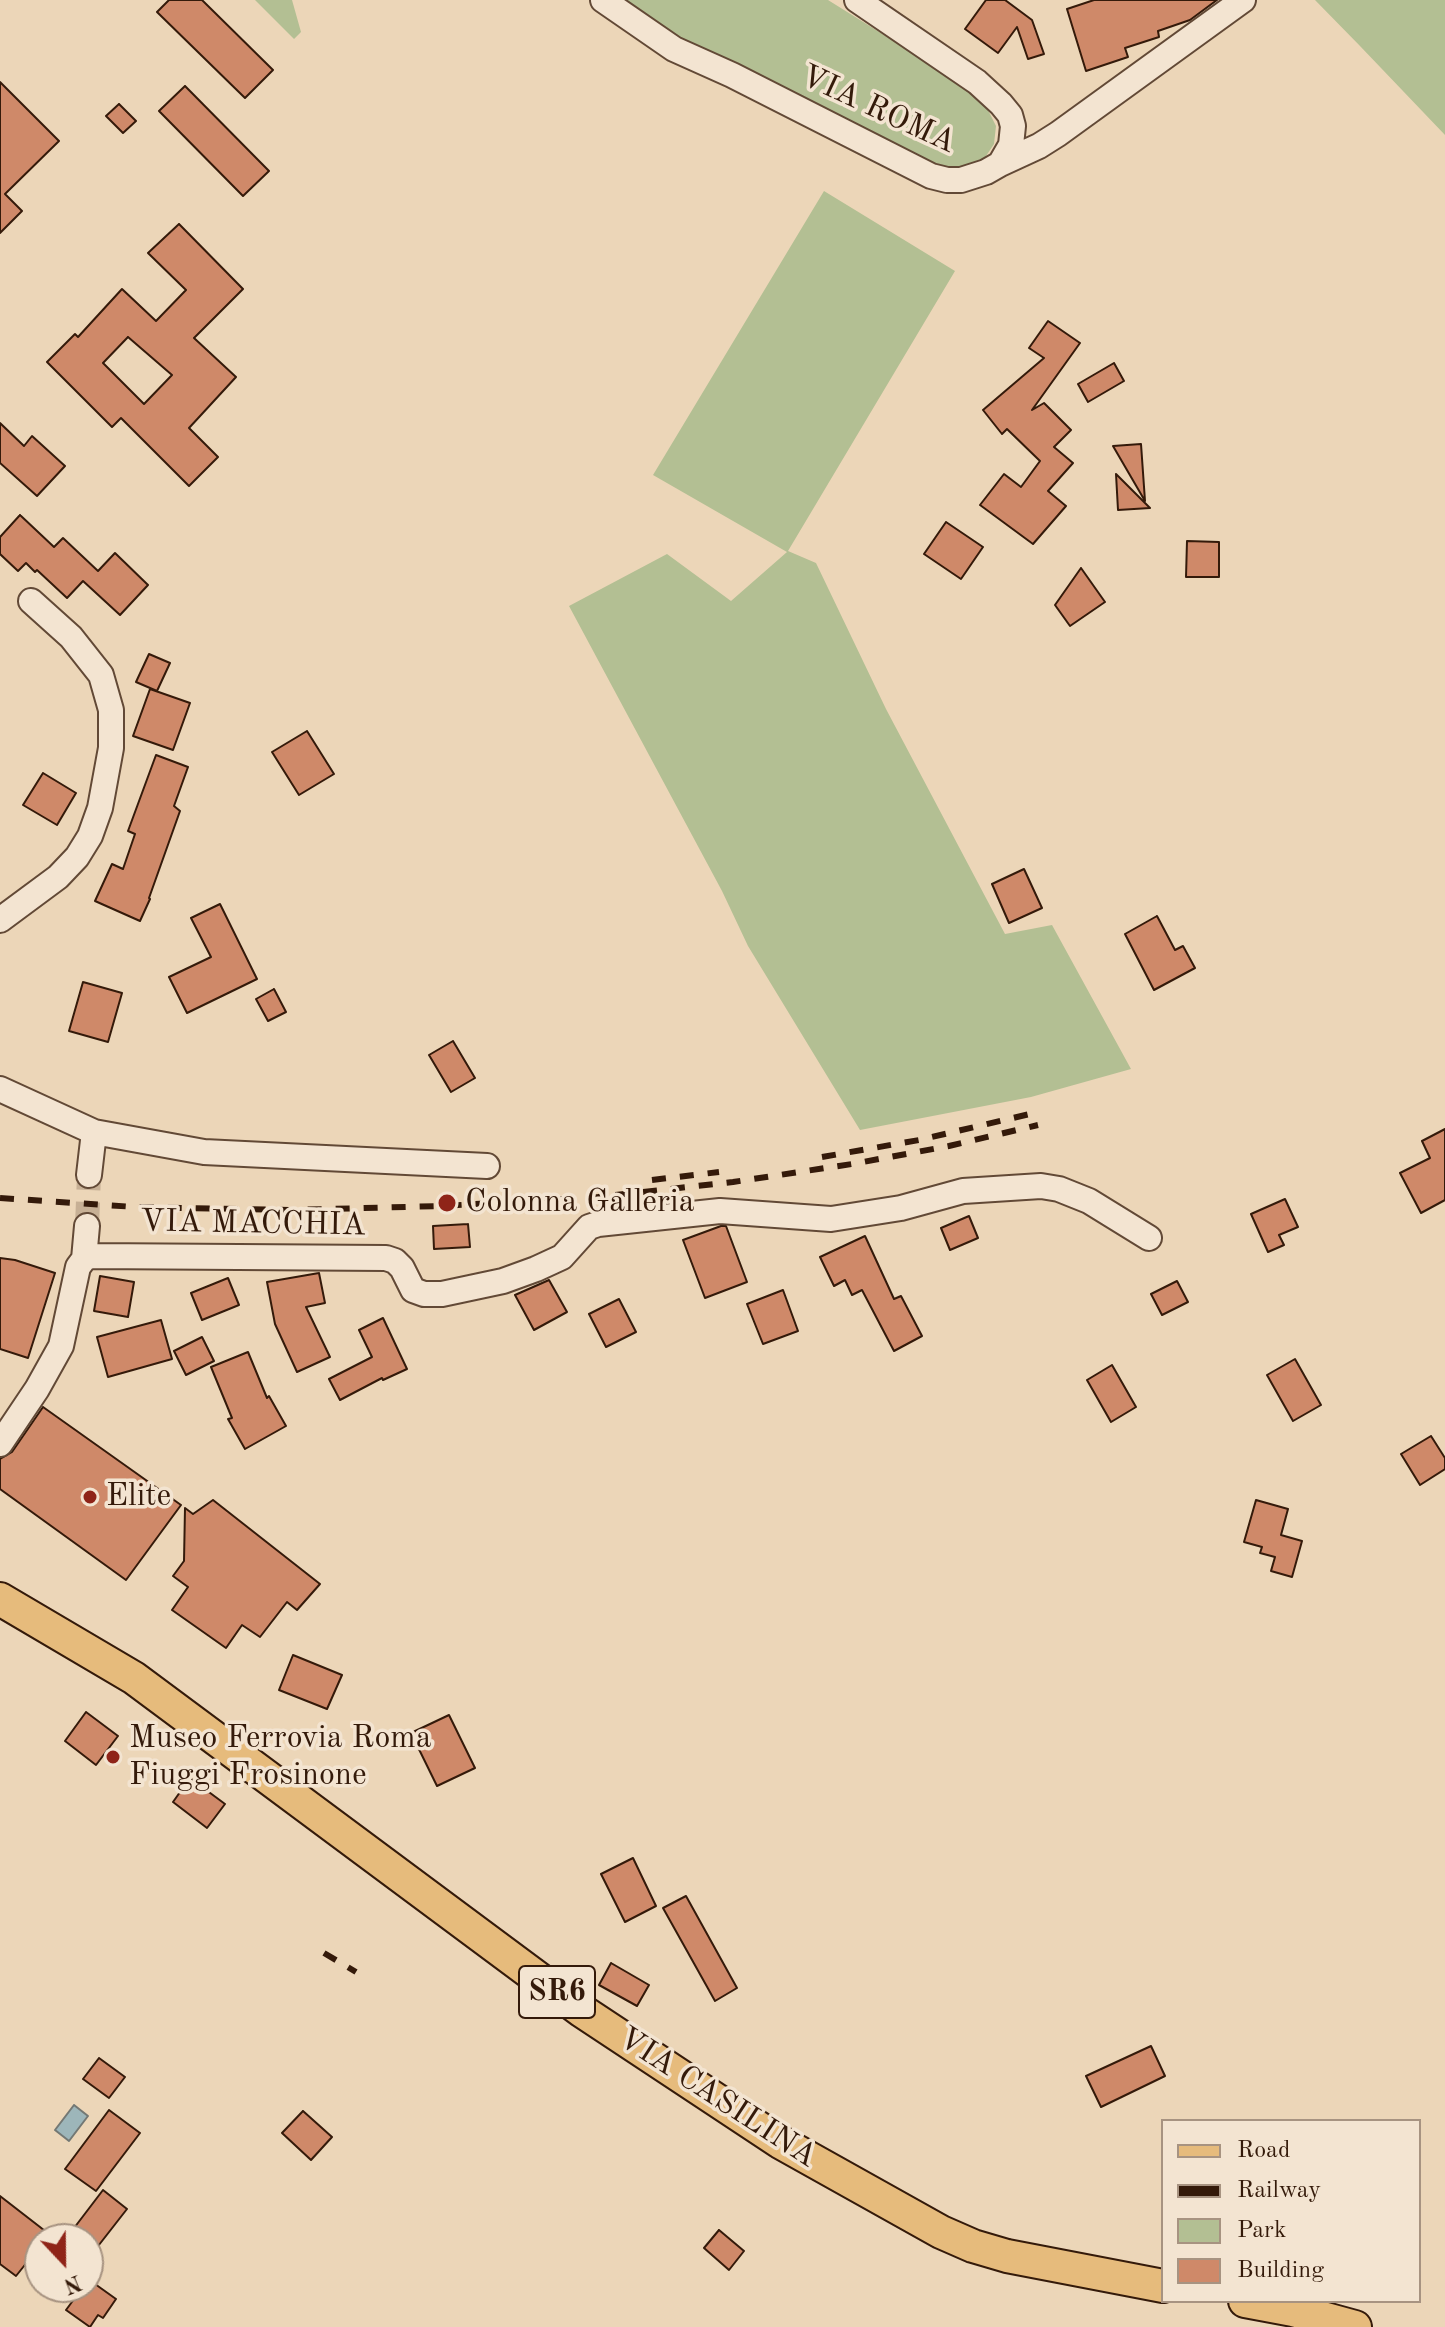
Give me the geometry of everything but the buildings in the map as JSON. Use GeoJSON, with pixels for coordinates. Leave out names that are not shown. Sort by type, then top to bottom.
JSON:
{"type":"FeatureCollection","features":[{"type":"Feature","properties":{"kind":"main road","name":"VIA CASILINA"},"geometry":{"type":"LineString","coordinates":[[3,1598],[144,1685],[582,2011],[780,2142],[941,2232],[973,2246],[1007,2256],[1161,2286]]}},
{"type":"Feature","properties":{"kind":"main road"},"geometry":{"type":"LineString","coordinates":[[1251,2303],[1311,2322],[1355,2327]]}},
{"type":"Feature","properties":{"kind":"street","name":"VIA ROMA"},"geometry":{"type":"LineString","coordinates":[[603,0],[674,49],[931,176],[961,180],[1000,164],[1011,145],[1013,126],[1010,115],[1001,104],[977,82],[857,0]]}},
{"type":"Feature","properties":{"kind":"street"},"geometry":{"type":"LineString","coordinates":[[1000,164],[1058,134],[1243,0]]}},
{"type":"Feature","properties":{"kind":"street"},"geometry":{"type":"LineString","coordinates":[[0,920],[58,877],[77,857],[90,836],[105,788],[112,738],[111,710],[101,675],[71,637],[31,601]]}},
{"type":"Feature","properties":{"kind":"street"},"geometry":{"type":"LineString","coordinates":[[0,1089],[94,1132],[204,1152],[487,1166]]}},
{"type":"Feature","properties":{"kind":"street"},"geometry":{"type":"LineString","coordinates":[[89,1175],[94,1132]]}},
{"type":"Feature","properties":{"kind":"street","name":"VIA MACCHIA"},"geometry":{"type":"LineString","coordinates":[[84,1259],[103,1254],[386,1258],[402,1268],[413,1290],[424,1294],[442,1294],[503,1281],[536,1269],[562,1257],[589,1227],[598,1224],[720,1211],[831,1219],[901,1208],[963,1191],[1041,1186],[1059,1189],[1089,1201],[1149,1238]]}},
{"type":"Feature","properties":{"kind":"street"},"geometry":{"type":"LineString","coordinates":[[0,1444],[61,1346],[78,1267],[84,1259],[87,1226]]}},
{"type":"Feature","properties":{"kind":"green space"},"geometry":{"type":"Polygon","coordinates":[[[255,0],[292,0],[301,32],[294,39],[255,0]]]}},
{"type":"Feature","properties":{"kind":"green space"},"geometry":{"type":"Polygon","coordinates":[[[622,0],[828,0],[983,100],[996,126],[994,144],[984,159],[954,169],[914,156],[678,37],[622,0]]]}},
{"type":"Feature","properties":{"kind":"green space"},"geometry":{"type":"Polygon","coordinates":[[[1315,0],[1445,0],[1445,135],[1360,46],[1315,0]]]}},
{"type":"Feature","properties":{"kind":"green space"},"geometry":{"type":"Polygon","coordinates":[[[824,191],[955,271],[788,551],[816,563],[886,709],[1005,934],[1052,925],[1131,1069],[1031,1097],[860,1130],[748,946],[722,891],[569,606],[667,554],[731,601],[787,552],[653,475],[824,191]]]}},
{"type":"Feature","properties":{"kind":"water"},"geometry":{"type":"Polygon","coordinates":[[[74,2105],[88,2116],[69,2141],[55,2130],[74,2105]]]}},
{"type":"Feature","properties":{"kind":"tunnel"},"geometry":{"type":"LineString","coordinates":[[87,1226],[89,1175]]}},
{"type":"Feature","properties":{"kind":"railway"},"geometry":{"type":"LineString","coordinates":[[822,1157],[919,1140],[1034,1113]]}},
{"type":"Feature","properties":{"kind":"railway"},"geometry":{"type":"LineString","coordinates":[[0,1198],[135,1207],[289,1210],[442,1206],[598,1197],[733,1182],[852,1164],[1038,1125]]}},
{"type":"Feature","properties":{"kind":"railway"},"geometry":{"type":"LineString","coordinates":[[652,1180],[719,1172]]}},
{"type":"Feature","properties":{"kind":"railway"},"geometry":{"type":"LineString","coordinates":[[324,1953],[356,1972]]}},
{"type":"Feature","properties":{"kind":"place","name":"Colonna Galleria"},"geometry":{"type":"Point","coordinates":[447,1203]}},
{"type":"Feature","properties":{"kind":"place","name":"Elite"},"geometry":{"type":"Point","coordinates":[90,1497]}},
{"type":"Feature","properties":{"kind":"place","name":"Museo Ferrovia Roma Fiuggi Frosinone"},"geometry":{"type":"Point","coordinates":[113,1757]}}]}
